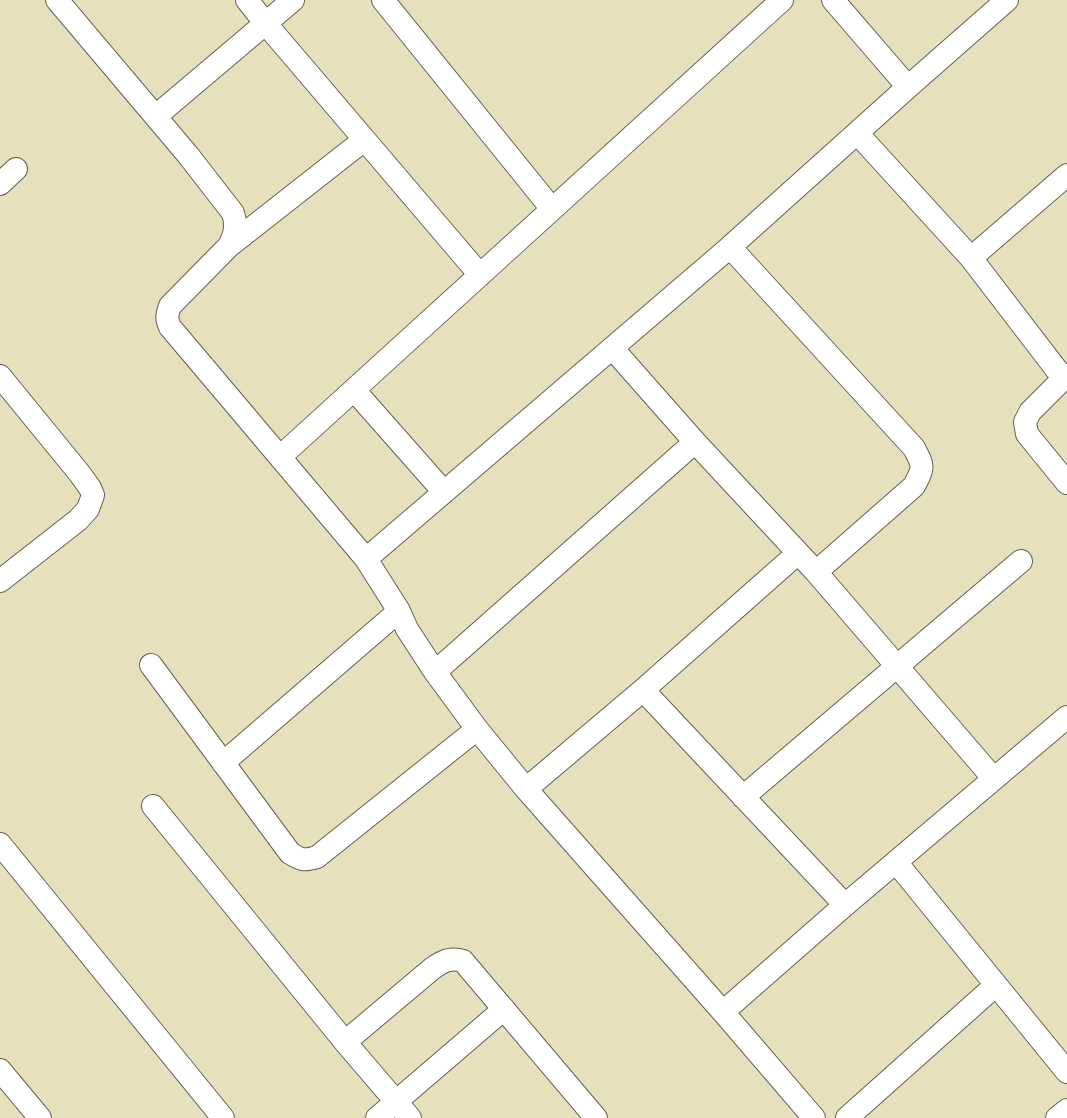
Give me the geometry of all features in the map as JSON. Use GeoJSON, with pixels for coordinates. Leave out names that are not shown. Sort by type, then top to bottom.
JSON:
{"type":"FeatureCollection","features":[{"type":"Feature","properties":{"kind":"street"},"geometry":{"type":"LineString","coordinates":[[57,0],[156,116],[232,213],[236,227],[235,236],[229,246]]}},
{"type":"Feature","properties":{"kind":"street"},"geometry":{"type":"LineString","coordinates":[[247,0],[364,140],[480,275]]}},
{"type":"Feature","properties":{"kind":"street"},"geometry":{"type":"LineString","coordinates":[[156,116],[293,0]]}},
{"type":"Feature","properties":{"kind":"street"},"geometry":{"type":"LineString","coordinates":[[383,0],[552,209]]}},
{"type":"Feature","properties":{"kind":"street"},"geometry":{"type":"LineString","coordinates":[[280,457],[782,0]]}},
{"type":"Feature","properties":{"kind":"street"},"geometry":{"type":"LineString","coordinates":[[833,0],[908,87]]}},
{"type":"Feature","properties":{"kind":"street"},"geometry":{"type":"LineString","coordinates":[[366,559],[613,349],[730,247],[1007,0]]}},
{"type":"Feature","properties":{"kind":"street"},"geometry":{"type":"LineString","coordinates":[[857,133],[971,258],[1065,376],[1030,412],[1025,422],[1027,434],[1067,483]]}},
{"type":"Feature","properties":{"kind":"street"},"geometry":{"type":"LineString","coordinates":[[364,140],[229,246],[170,306],[167,313],[167,321],[174,332],[366,559],[399,612],[407,629],[435,672],[477,729],[526,789],[723,1012],[814,1118]]}},
{"type":"Feature","properties":{"kind":"street"},"geometry":{"type":"LineString","coordinates":[[971,258],[1067,175]]}},
{"type":"Feature","properties":{"kind":"street"},"geometry":{"type":"LineString","coordinates":[[730,247],[914,448],[920,461],[922,471],[914,486],[816,572]]}},
{"type":"Feature","properties":{"kind":"street"},"geometry":{"type":"LineString","coordinates":[[613,349],[694,442],[816,572],[994,779]]}},
{"type":"Feature","properties":{"kind":"street"},"geometry":{"type":"LineString","coordinates":[[0,376],[80,474],[93,495],[88,509],[78,520],[0,581]]}},
{"type":"Feature","properties":{"kind":"street"},"geometry":{"type":"LineString","coordinates":[[354,390],[444,492]]}},
{"type":"Feature","properties":{"kind":"street"},"geometry":{"type":"LineString","coordinates":[[435,672],[694,442]]}},
{"type":"Feature","properties":{"kind":"street"},"geometry":{"type":"LineString","coordinates":[[526,789],[643,690],[798,553]]}},
{"type":"Feature","properties":{"kind":"street"},"geometry":{"type":"LineString","coordinates":[[743,796],[1021,561]]}},
{"type":"Feature","properties":{"kind":"street"},"geometry":{"type":"LineString","coordinates":[[223,763],[399,612]]}},
{"type":"Feature","properties":{"kind":"street"},"geometry":{"type":"LineString","coordinates":[[151,665],[290,853],[300,860],[308,860],[317,857],[477,729]]}},
{"type":"Feature","properties":{"kind":"street"},"geometry":{"type":"LineString","coordinates":[[643,690],[845,905]]}},
{"type":"Feature","properties":{"kind":"street"},"geometry":{"type":"LineString","coordinates":[[723,1012],[845,905],[1067,717]]}},
{"type":"Feature","properties":{"kind":"street"},"geometry":{"type":"LineString","coordinates":[[153,806],[345,1042],[403,1110]]}},
{"type":"Feature","properties":{"kind":"street"},"geometry":{"type":"LineString","coordinates":[[0,844],[223,1118]]}},
{"type":"Feature","properties":{"kind":"street"},"geometry":{"type":"LineString","coordinates":[[896,862],[1067,1072]]}},
{"type":"Feature","properties":{"kind":"street"},"geometry":{"type":"LineString","coordinates":[[345,1042],[442,961],[454,958],[463,960],[596,1118]]}},
{"type":"Feature","properties":{"kind":"street"},"geometry":{"type":"LineString","coordinates":[[847,1118],[996,985]]}},
{"type":"Feature","properties":{"kind":"street"},"geometry":{"type":"LineString","coordinates":[[377,1118],[403,1110],[504,1009]]}},
{"type":"Feature","properties":{"kind":"street"},"geometry":{"type":"LineString","coordinates":[[0,1070],[40,1118]]}},
{"type":"Feature","properties":{"kind":"street"},"geometry":{"type":"LineString","coordinates":[[1057,1118],[1067,1110]]}}]}
